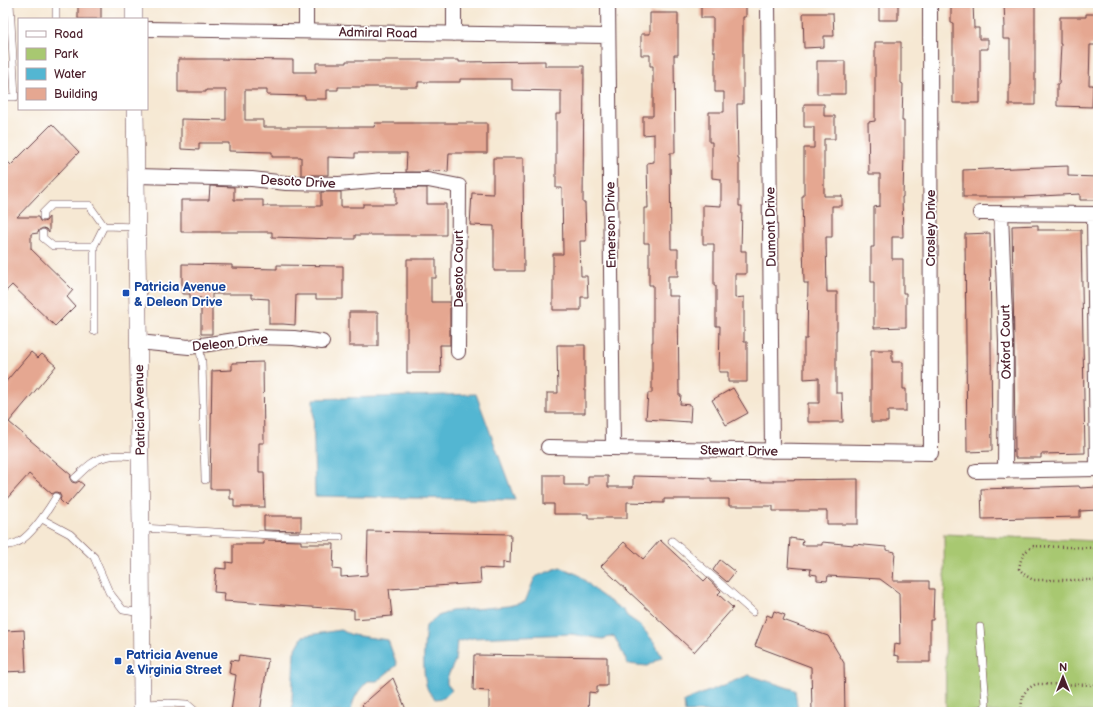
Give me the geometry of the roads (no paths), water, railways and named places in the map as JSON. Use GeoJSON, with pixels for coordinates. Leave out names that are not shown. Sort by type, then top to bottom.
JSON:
{"type":"FeatureCollection","features":[{"type":"Feature","properties":{"kind":"street"},"geometry":{"type":"LineString","coordinates":[[134,3],[134,18]]}},
{"type":"Feature","properties":{"kind":"street"},"geometry":{"type":"LineString","coordinates":[[306,3],[306,31]]}},
{"type":"Feature","properties":{"kind":"street"},"geometry":{"type":"LineString","coordinates":[[454,3],[454,34]]}},
{"type":"Feature","properties":{"kind":"street","name":"Emerson Drive"},"geometry":{"type":"LineString","coordinates":[[608,3],[613,448]]}},
{"type":"Feature","properties":{"kind":"street","name":"Dumont Drive"},"geometry":{"type":"LineString","coordinates":[[768,3],[772,451]]}},
{"type":"Feature","properties":{"kind":"street","name":"Crosley Drive"},"geometry":{"type":"LineString","coordinates":[[930,3],[931,453]]}},
{"type":"Feature","properties":{"kind":"street","name":"Admiral Road"},"geometry":{"type":"LineString","coordinates":[[148,30],[608,36]]}},
{"type":"Feature","properties":{"kind":"street","name":"Patricia Avenue"},"geometry":{"type":"LineString","coordinates":[[135,110],[138,227],[142,708]]}},
{"type":"Feature","properties":{"kind":"street","name":"Desoto Drive"},"geometry":{"type":"LineString","coordinates":[[137,176],[252,179],[286,183],[339,184],[384,180],[428,180],[459,186]]}},
{"type":"Feature","properties":{"kind":"street","name":"Desoto Court"},"geometry":{"type":"LineString","coordinates":[[458,352],[459,186]]}},
{"type":"Feature","properties":{"kind":"street"},"geometry":{"type":"LineString","coordinates":[[976,471],[1098,469],[1096,214],[980,213]]}},
{"type":"Feature","properties":{"kind":"street","name":"Oxford Court"},"geometry":{"type":"LineString","coordinates":[[1001,213],[1006,342],[1005,471]]}},
{"type":"Feature","properties":{"kind":"street","name":"Deleon Drive"},"geometry":{"type":"LineString","coordinates":[[138,342],[189,347],[255,337],[294,338],[322,342]]}},
{"type":"Feature","properties":{"kind":"street","name":"Stewart Drive"},"geometry":{"type":"LineString","coordinates":[[548,447],[931,453]]}},
{"type":"Feature","properties":{"kind":"lane"},"geometry":{"type":"LineString","coordinates":[[3,97],[17,97],[10,3]]}},
{"type":"Feature","properties":{"kind":"lane"},"geometry":{"type":"LineString","coordinates":[[56,3],[56,18]]}},
{"type":"Feature","properties":{"kind":"lane"},"geometry":{"type":"LineString","coordinates":[[43,217],[43,213],[51,204],[89,205],[104,226]]}},
{"type":"Feature","properties":{"kind":"lane"},"geometry":{"type":"LineString","coordinates":[[104,226],[138,227]]}},
{"type":"Feature","properties":{"kind":"lane"},"geometry":{"type":"LineString","coordinates":[[94,331],[94,246],[104,226]]}},
{"type":"Feature","properties":{"kind":"lane"},"geometry":{"type":"LineString","coordinates":[[43,233],[43,238],[54,246],[94,246]]}},
{"type":"Feature","properties":{"kind":"lane"},"geometry":{"type":"LineString","coordinates":[[199,346],[203,377],[205,480]]}},
{"type":"Feature","properties":{"kind":"lane"},"geometry":{"type":"LineString","coordinates":[[75,478],[92,463],[105,457],[116,455],[140,456]]}},
{"type":"Feature","properties":{"kind":"lane"},"geometry":{"type":"LineString","coordinates":[[3,546],[16,544],[23,539],[42,519],[56,497]]}},
{"type":"Feature","properties":{"kind":"lane"},"geometry":{"type":"LineString","coordinates":[[42,519],[70,534],[94,557],[109,592],[123,610],[142,613]]}},
{"type":"Feature","properties":{"kind":"lane"},"geometry":{"type":"LineString","coordinates":[[141,528],[340,537]]}},
{"type":"Feature","properties":{"kind":"lane"},"geometry":{"type":"LineString","coordinates":[[672,541],[753,612]]}},
{"type":"Feature","properties":{"kind":"lane"},"geometry":{"type":"LineString","coordinates":[[980,627],[986,704],[984,712]]}},
{"type":"Feature","properties":{"kind":"lane"},"geometry":{"type":"LineString","coordinates":[[142,708],[169,703],[187,704],[194,710],[194,712]]}},
{"type":"Feature","properties":{"kind":"water"},"geometry":{"type":"Polygon","coordinates":[[[476,394],[515,500],[315,496],[313,399],[476,394]]]}},
{"type":"Feature","properties":{"kind":"water"},"geometry":{"type":"Polygon","coordinates":[[[560,567],[579,575],[598,593],[624,611],[627,616],[640,625],[654,642],[662,657],[647,666],[628,664],[614,636],[603,639],[571,634],[473,638],[457,642],[455,661],[447,678],[447,684],[452,690],[444,698],[435,699],[426,686],[424,670],[424,641],[426,626],[436,617],[451,611],[508,606],[525,602],[535,577],[560,567]]]}},
{"type":"Feature","properties":{"kind":"water"},"geometry":{"type":"Polygon","coordinates":[[[340,630],[352,635],[388,640],[397,665],[377,681],[368,681],[361,688],[356,695],[351,712],[293,712],[294,652],[303,636],[340,630]]]}},
{"type":"Feature","properties":{"kind":"water"},"geometry":{"type":"Polygon","coordinates":[[[749,675],[795,690],[798,712],[685,712],[684,701],[749,675]]]}},
{"type":"Feature","properties":{"kind":"place","name":"Patricia Avenue & Deleon Drive"},"geometry":{"type":"Point","coordinates":[126,293]}},
{"type":"Feature","properties":{"kind":"place","name":"Patricia Avenue & Virginia Street"},"geometry":{"type":"Point","coordinates":[118,661]}}]}
